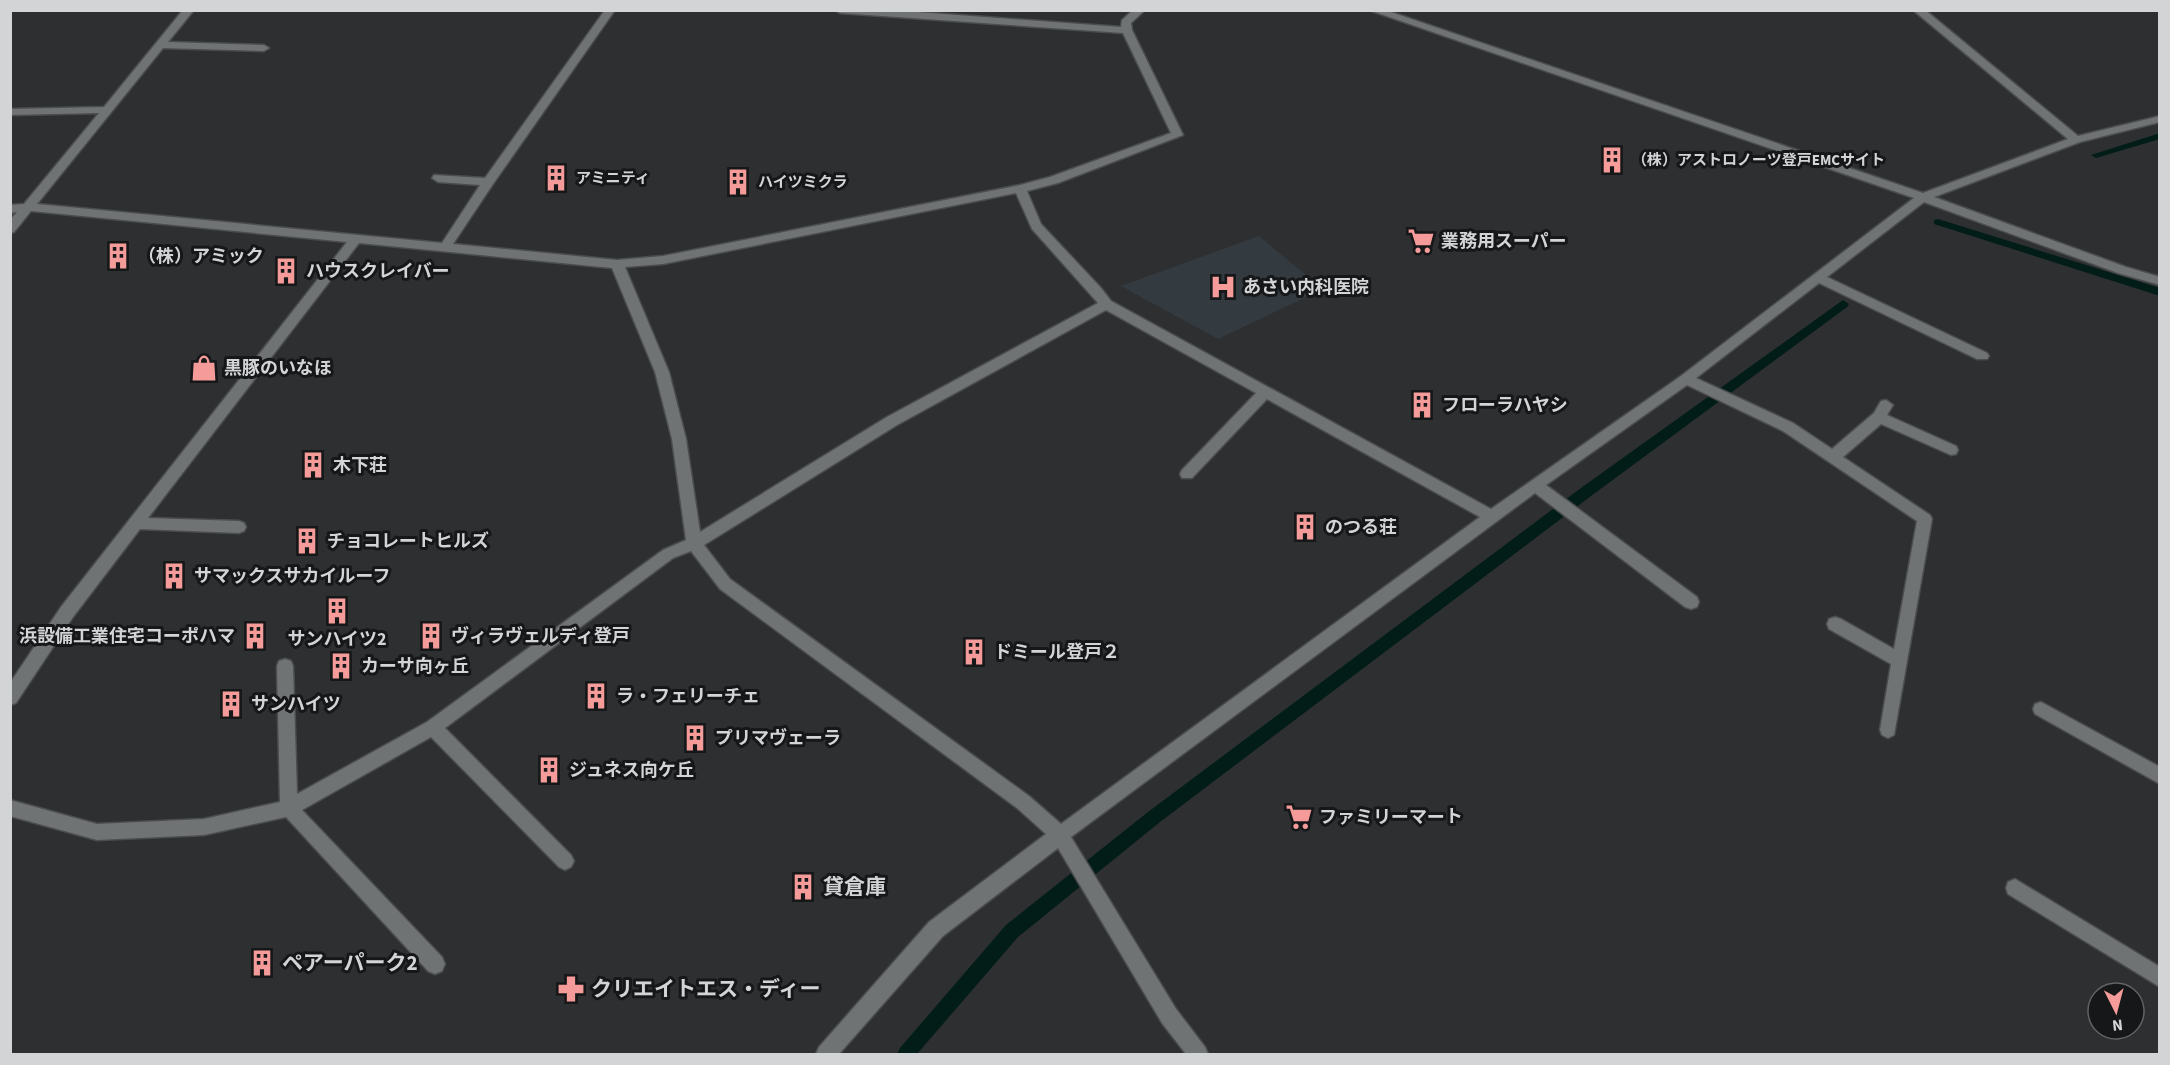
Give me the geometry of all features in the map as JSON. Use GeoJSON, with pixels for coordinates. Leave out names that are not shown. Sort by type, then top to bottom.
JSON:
{"type":"FeatureCollection","features":[{"type":"Feature","properties":{"kind":"street"},"geometry":{"type":"LineString","coordinates":[[10,230],[189,10]]}},
{"type":"Feature","properties":{"kind":"street"},"geometry":{"type":"LineString","coordinates":[[446,246],[488,182],[610,10]]}},
{"type":"Feature","properties":{"kind":"street"},"geometry":{"type":"LineString","coordinates":[[840,10],[1127,30]]}},
{"type":"Feature","properties":{"kind":"street"},"geometry":{"type":"LineString","coordinates":[[10,209],[30,207],[617,264],[663,260],[1020,189],[1054,180],[1177,135],[1127,30],[1126,22],[1140,10]]}},
{"type":"Feature","properties":{"kind":"street"},"geometry":{"type":"LineString","coordinates":[[1374,10],[1401,14],[1923,197],[2122,270],[2160,281]]}},
{"type":"Feature","properties":{"kind":"street"},"geometry":{"type":"LineString","coordinates":[[1918,10],[2076,140]]}},
{"type":"Feature","properties":{"kind":"street"},"geometry":{"type":"LineString","coordinates":[[162,45],[264,48]]}},
{"type":"Feature","properties":{"kind":"street"},"geometry":{"type":"LineString","coordinates":[[10,112],[106,110]]}},
{"type":"Feature","properties":{"kind":"street"},"geometry":{"type":"LineString","coordinates":[[826,1054],[936,929],[1492,516],[1686,379],[1923,197],[2076,140],[2160,119]]}},
{"type":"Feature","properties":{"kind":"street"},"geometry":{"type":"LineString","coordinates":[[438,178],[488,182]]}},
{"type":"Feature","properties":{"kind":"street"},"geometry":{"type":"LineString","coordinates":[[1020,189],[1036,226],[1097,291],[1106,304],[1492,516]]}},
{"type":"Feature","properties":{"kind":"street"},"geometry":{"type":"LineString","coordinates":[[10,698],[67,612],[356,238]]}},
{"type":"Feature","properties":{"kind":"street"},"geometry":{"type":"LineString","coordinates":[[617,264],[662,372],[679,439],[694,543],[725,584],[1023,802],[1060,835],[1169,1016],[1198,1054]]}},
{"type":"Feature","properties":{"kind":"street"},"geometry":{"type":"LineString","coordinates":[[1818,278],[1982,356]]}},
{"type":"Feature","properties":{"kind":"street"},"geometry":{"type":"LineString","coordinates":[[10,808],[97,832],[204,827],[290,808],[433,727],[668,554],[694,543],[892,421],[1106,304]]}},
{"type":"Feature","properties":{"kind":"street"},"geometry":{"type":"LineString","coordinates":[[1686,379],[1788,427],[1925,519],[1888,730]]}},
{"type":"Feature","properties":{"kind":"street"},"geometry":{"type":"LineString","coordinates":[[1187,474],[1266,391]]}},
{"type":"Feature","properties":{"kind":"street"},"geometry":{"type":"LineString","coordinates":[[1833,457],[1883,411],[1951,450]]}},
{"type":"Feature","properties":{"kind":"street"},"geometry":{"type":"LineString","coordinates":[[1535,485],[1690,602]]}},
{"type":"Feature","properties":{"kind":"street"},"geometry":{"type":"LineString","coordinates":[[135,523],[238,527]]}},
{"type":"Feature","properties":{"kind":"street"},"geometry":{"type":"LineString","coordinates":[[1835,624],[1899,660]]}},
{"type":"Feature","properties":{"kind":"street"},"geometry":{"type":"LineString","coordinates":[[285,666],[290,808],[435,964]]}},
{"type":"Feature","properties":{"kind":"street"},"geometry":{"type":"LineString","coordinates":[[2041,709],[2160,776]]}},
{"type":"Feature","properties":{"kind":"street"},"geometry":{"type":"LineString","coordinates":[[433,727],[565,861]]}},
{"type":"Feature","properties":{"kind":"street"},"geometry":{"type":"LineString","coordinates":[[2015,888],[2160,978]]}},
{"type":"Feature","properties":{"kind":"shaded area","name":"あさい内科医院"},"geometry":{"type":"Polygon","coordinates":[[[1259,236],[1323,289],[1218,339],[1121,286],[1259,236]]]}},
{"type":"Feature","properties":{"kind":"waterway"},"geometry":{"type":"LineString","coordinates":[[2096,155],[2160,136]]}},
{"type":"Feature","properties":{"kind":"waterway"},"geometry":{"type":"LineString","coordinates":[[1938,222],[2160,292]]}},
{"type":"Feature","properties":{"kind":"waterway"},"geometry":{"type":"LineString","coordinates":[[906,1054],[1012,931],[1154,817],[1586,492],[1843,304]]}},
{"type":"Feature","properties":{"kind":"place","name":"（株）アストロノーツ登戸EMCサイト"},"geometry":{"type":"Point","coordinates":[1612,160]}},
{"type":"Feature","properties":{"kind":"place","name":"アミニティ"},"geometry":{"type":"Point","coordinates":[556,178]}},
{"type":"Feature","properties":{"kind":"place","name":"ハイツミクラ"},"geometry":{"type":"Point","coordinates":[738,182]}},
{"type":"Feature","properties":{"kind":"place","name":"業務用スーパー"},"geometry":{"type":"Point","coordinates":[1421,241]}},
{"type":"Feature","properties":{"kind":"place","name":"（株）アミック"},"geometry":{"type":"Point","coordinates":[118,256]}},
{"type":"Feature","properties":{"kind":"place","name":"ハウスクレイバー"},"geometry":{"type":"Point","coordinates":[286,271]}},
{"type":"Feature","properties":{"kind":"place","name":"あさい内科医院"},"geometry":{"type":"Point","coordinates":[1223,287]}},
{"type":"Feature","properties":{"kind":"place","name":"黒豚のいなほ"},"geometry":{"type":"Point","coordinates":[204,368]}},
{"type":"Feature","properties":{"kind":"place","name":"フローラハヤシ"},"geometry":{"type":"Point","coordinates":[1422,405]}},
{"type":"Feature","properties":{"kind":"place","name":"木下荘"},"geometry":{"type":"Point","coordinates":[313,465]}},
{"type":"Feature","properties":{"kind":"place","name":"のつる荘"},"geometry":{"type":"Point","coordinates":[1305,527]}},
{"type":"Feature","properties":{"kind":"place","name":"チョコレートヒルズ"},"geometry":{"type":"Point","coordinates":[307,541]}},
{"type":"Feature","properties":{"kind":"place","name":"サマックスサカイルーフ"},"geometry":{"type":"Point","coordinates":[174,576]}},
{"type":"Feature","properties":{"kind":"place","name":"サンハイツ2"},"geometry":{"type":"Point","coordinates":[337,611]}},
{"type":"Feature","properties":{"kind":"place","name":"浜設備工業住宅コーポハマ"},"geometry":{"type":"Point","coordinates":[255,636]}},
{"type":"Feature","properties":{"kind":"place","name":"ヴィラヴェルディ登戸"},"geometry":{"type":"Point","coordinates":[431,636]}},
{"type":"Feature","properties":{"kind":"place","name":"ドミール登戸２"},"geometry":{"type":"Point","coordinates":[974,652]}},
{"type":"Feature","properties":{"kind":"place","name":"カーサ向ヶ丘"},"geometry":{"type":"Point","coordinates":[341,666]}},
{"type":"Feature","properties":{"kind":"place","name":"ラ・フェリーチェ"},"geometry":{"type":"Point","coordinates":[596,696]}},
{"type":"Feature","properties":{"kind":"place","name":"サンハイツ"},"geometry":{"type":"Point","coordinates":[231,704]}},
{"type":"Feature","properties":{"kind":"place","name":"プリマヴェーラ"},"geometry":{"type":"Point","coordinates":[695,738]}},
{"type":"Feature","properties":{"kind":"place","name":"ジュネス向ケ丘"},"geometry":{"type":"Point","coordinates":[549,770]}},
{"type":"Feature","properties":{"kind":"place","name":"ファミリーマート"},"geometry":{"type":"Point","coordinates":[1299,817]}},
{"type":"Feature","properties":{"kind":"place","name":"貸倉庫"},"geometry":{"type":"Point","coordinates":[803,887]}},
{"type":"Feature","properties":{"kind":"place","name":"ペアーパーク2"},"geometry":{"type":"Point","coordinates":[262,963]}},
{"type":"Feature","properties":{"kind":"place","name":"クリエイトエス・ディー"},"geometry":{"type":"Point","coordinates":[571,989]}}]}
